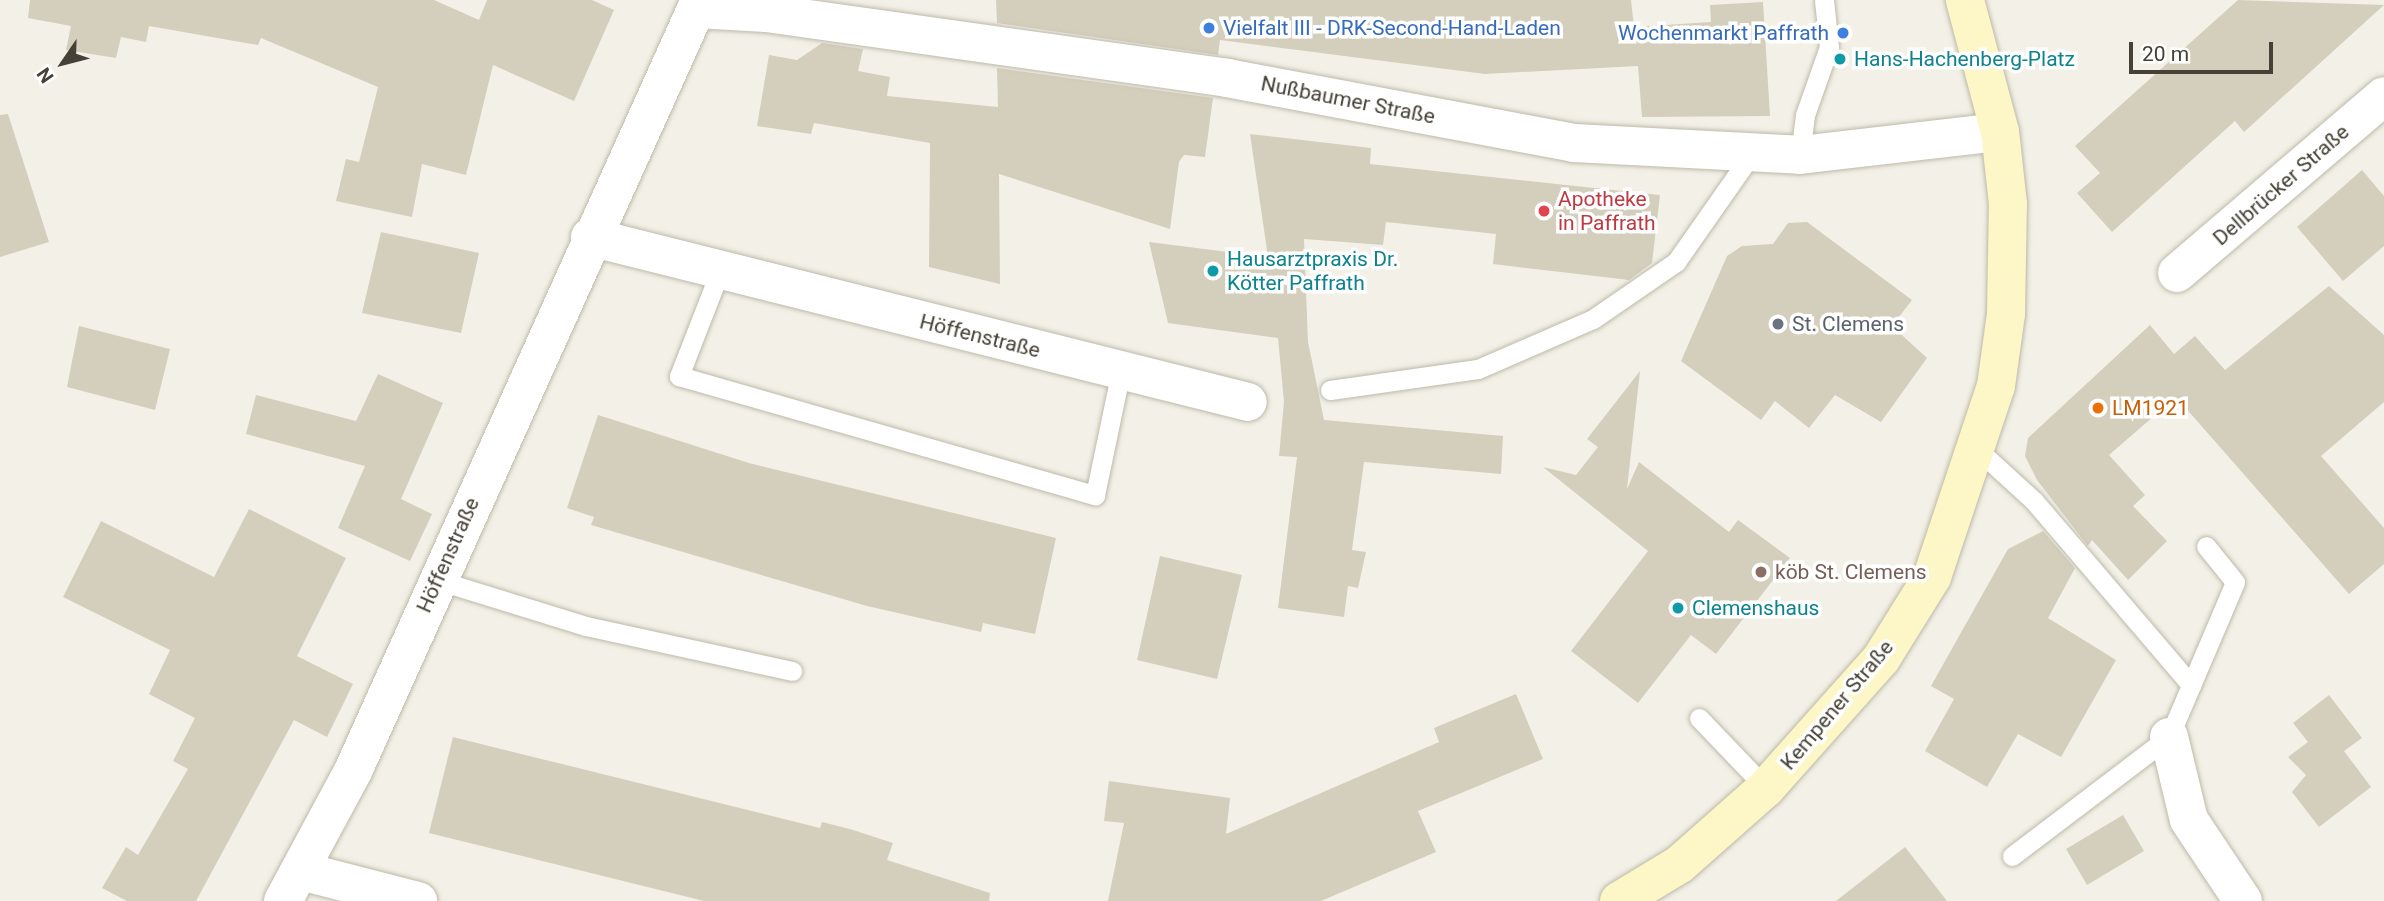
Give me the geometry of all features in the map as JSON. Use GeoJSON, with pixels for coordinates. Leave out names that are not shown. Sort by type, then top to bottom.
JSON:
{"type":"FeatureCollection","features":[{"type":"Feature","properties":{"kind":"main road","name":"Kempener Straße"},"geometry":{"type":"LineString","coordinates":[[1619,901],[1680,864],[1766,789],[1881,659],[1932,577],[1996,386],[2006,314],[2008,204],[2000,132],[1965,0]]}},
{"type":"Feature","properties":{"kind":"street","name":"Nußbaumer Straße"},"geometry":{"type":"LineString","coordinates":[[696,9],[766,13],[1227,78],[1574,143],[1751,155],[1800,155],[2000,132]]}},
{"type":"Feature","properties":{"kind":"street","name":"Höffenstraße"},"geometry":{"type":"LineString","coordinates":[[418,901],[292,886],[354,769],[590,237],[696,9]]}},
{"type":"Feature","properties":{"kind":"street","name":"Dellbrücker Straße"},"geometry":{"type":"LineString","coordinates":[[2177,273],[2384,96]]}},
{"type":"Feature","properties":{"kind":"street","name":"Höffenstraße"},"geometry":{"type":"LineString","coordinates":[[590,237],[1248,402]]}},
{"type":"Feature","properties":{"kind":"street"},"geometry":{"type":"LineString","coordinates":[[2169,737],[2189,820],[2243,901]]}},
{"type":"Feature","properties":{"kind":"lane"},"geometry":{"type":"LineString","coordinates":[[1800,155],[1805,115],[1829,47],[1824,0]]}},
{"type":"Feature","properties":{"kind":"lane"},"geometry":{"type":"LineString","coordinates":[[1330,390],[1478,369],[1593,319],[1676,262],[1751,155]]}},
{"type":"Feature","properties":{"kind":"lane"},"geometry":{"type":"LineString","coordinates":[[720,271],[679,376],[1095,495],[1121,371]]}},
{"type":"Feature","properties":{"kind":"lane"},"geometry":{"type":"LineString","coordinates":[[1977,449],[2034,501],[2191,685]]}},
{"type":"Feature","properties":{"kind":"lane"},"geometry":{"type":"LineString","coordinates":[[2012,856],[2169,737],[2235,582],[2206,546]]}},
{"type":"Feature","properties":{"kind":"lane"},"geometry":{"type":"LineString","coordinates":[[437,580],[586,626],[792,671]]}},
{"type":"Feature","properties":{"kind":"lane"},"geometry":{"type":"LineString","coordinates":[[1699,718],[1766,789]]}},
{"type":"Feature","properties":{"kind":"building"},"geometry":{"type":"Polygon","coordinates":[[[30,0],[434,0],[479,20],[487,0],[592,0],[614,10],[574,101],[493,65],[466,175],[422,164],[412,217],[336,201],[346,159],[359,162],[378,87],[261,38],[258,45],[149,26],[146,42],[121,37],[116,58],[66,50],[71,26],[28,18],[30,0]]]}},
{"type":"Feature","properties":{"kind":"building"},"geometry":{"type":"Polygon","coordinates":[[[996,0],[1631,0],[1634,27],[1711,22],[1710,5],[1763,2],[1770,116],[1642,117],[1638,66],[1485,74],[1220,40],[1218,55],[997,23],[996,0]]]}},
{"type":"Feature","properties":{"kind":"building"},"geometry":{"type":"Polygon","coordinates":[[[2238,0],[2384,5],[2244,132],[2235,121],[2112,232],[2077,193],[2100,173],[2075,146],[2238,0]]]}},
{"type":"Feature","properties":{"kind":"building"},"geometry":{"type":"Polygon","coordinates":[[[822,43],[863,49],[858,71],[890,77],[887,96],[998,107],[997,68],[1213,98],[1205,157],[1184,155],[1179,162],[1170,229],[999,174],[1000,284],[929,267],[930,143],[814,123],[811,134],[757,126],[769,55],[797,60],[822,43]]]}},
{"type":"Feature","properties":{"kind":"building"},"geometry":{"type":"Polygon","coordinates":[[[8,114],[49,242],[0,257],[0,115],[8,114]]]}},
{"type":"Feature","properties":{"kind":"building"},"geometry":{"type":"Polygon","coordinates":[[[1250,134],[1371,148],[1370,164],[1660,195],[1652,263],[1629,280],[1493,264],[1496,234],[1386,222],[1383,245],[1304,239],[1308,342],[1324,420],[1503,436],[1501,474],[1364,462],[1352,550],[1366,552],[1358,588],[1348,586],[1344,617],[1278,608],[1297,457],[1279,456],[1284,402],[1278,338],[1168,323],[1149,242],[1268,257],[1250,134]]]}},
{"type":"Feature","properties":{"kind":"building"},"geometry":{"type":"Polygon","coordinates":[[[2362,170],[2384,196],[2384,246],[2343,281],[2297,227],[2362,170]]]}},
{"type":"Feature","properties":{"kind":"building","name":"St. Clemens"},"geometry":{"type":"Polygon","coordinates":[[[1807,222],[1912,300],[1892,326],[1927,358],[1881,422],[1835,395],[1809,428],[1775,401],[1761,420],[1681,361],[1727,256],[1742,246],[1773,244],[1788,223],[1807,222]]]}},
{"type":"Feature","properties":{"kind":"building"},"geometry":{"type":"Polygon","coordinates":[[[381,232],[479,253],[461,333],[362,313],[381,232]]]}},
{"type":"Feature","properties":{"kind":"building"},"geometry":{"type":"Polygon","coordinates":[[[2329,286],[2384,335],[2384,402],[2321,456],[2384,528],[2384,564],[2349,594],[2176,397],[2109,455],[2145,495],[2133,506],[2167,541],[2128,580],[2092,540],[2088,546],[2037,480],[2025,456],[2028,438],[2150,325],[2174,354],[2195,336],[2225,370],[2329,286]]]}},
{"type":"Feature","properties":{"kind":"building"},"geometry":{"type":"Polygon","coordinates":[[[79,326],[170,349],[155,410],[67,387],[79,326]]]}},
{"type":"Feature","properties":{"kind":"building"},"geometry":{"type":"Polygon","coordinates":[[[1640,371],[1627,489],[1639,462],[1729,532],[1738,520],[1790,558],[1716,654],[1691,635],[1638,703],[1571,651],[1648,551],[1543,467],[1576,475],[1598,447],[1587,439],[1640,371]]]}},
{"type":"Feature","properties":{"kind":"building"},"geometry":{"type":"Polygon","coordinates":[[[378,374],[443,403],[401,499],[432,514],[410,561],[338,528],[365,466],[246,434],[256,395],[356,421],[378,374]]]}},
{"type":"Feature","properties":{"kind":"building"},"geometry":{"type":"Polygon","coordinates":[[[598,415],[749,463],[1056,538],[1035,634],[983,623],[981,632],[867,606],[591,525],[594,517],[567,508],[598,415]]]}},
{"type":"Feature","properties":{"kind":"building"},"geometry":{"type":"Polygon","coordinates":[[[249,509],[346,558],[297,656],[353,684],[327,737],[294,720],[196,901],[127,901],[102,888],[126,847],[138,855],[188,769],[173,761],[195,718],[149,694],[170,650],[63,597],[101,521],[214,577],[249,509]]]}},
{"type":"Feature","properties":{"kind":"building"},"geometry":{"type":"Polygon","coordinates":[[[2043,531],[2075,568],[2048,618],[2116,660],[2061,757],[2018,734],[1987,787],[1925,751],[1954,699],[1931,686],[2008,549],[2043,531]]]}},
{"type":"Feature","properties":{"kind":"building"},"geometry":{"type":"Polygon","coordinates":[[[1160,556],[1242,575],[1217,679],[1137,660],[1160,556]]]}},
{"type":"Feature","properties":{"kind":"building"},"geometry":{"type":"Polygon","coordinates":[[[1516,694],[1543,759],[1418,811],[1436,852],[1321,901],[1108,901],[1124,823],[1104,821],[1109,781],[1230,798],[1226,834],[1439,742],[1434,728],[1516,694]]]}},
{"type":"Feature","properties":{"kind":"building"},"geometry":{"type":"Polygon","coordinates":[[[2329,695],[2362,738],[2344,751],[2371,787],[2319,827],[2292,792],[2306,775],[2288,757],[2308,742],[2293,723],[2329,695]]]}},
{"type":"Feature","properties":{"kind":"building"},"geometry":{"type":"Polygon","coordinates":[[[453,737],[820,828],[822,822],[850,829],[893,843],[887,860],[990,893],[989,901],[704,901],[429,833],[453,737]]]}},
{"type":"Feature","properties":{"kind":"building"},"geometry":{"type":"Polygon","coordinates":[[[2123,815],[2144,851],[2087,885],[2066,849],[2123,815]]]}},
{"type":"Feature","properties":{"kind":"building"},"geometry":{"type":"Polygon","coordinates":[[[1905,847],[1947,901],[1836,901],[1905,847]]]}},
{"type":"Feature","properties":{"kind":"place","name":"Vielfalt III - DRK-Second-Hand-Laden"},"geometry":{"type":"Point","coordinates":[1209,28]}},
{"type":"Feature","properties":{"kind":"place","name":"Wochenmarkt Paffrath"},"geometry":{"type":"Point","coordinates":[1843,33]}},
{"type":"Feature","properties":{"kind":"place","name":"Hans-Hachenberg-Platz"},"geometry":{"type":"Point","coordinates":[1840,59]}},
{"type":"Feature","properties":{"kind":"place","name":"Apotheke in Paffrath"},"geometry":{"type":"Point","coordinates":[1544,211]}},
{"type":"Feature","properties":{"kind":"place","name":"Hausarztpraxis Dr. Kötter Paffrath"},"geometry":{"type":"Point","coordinates":[1213,271]}},
{"type":"Feature","properties":{"kind":"place","name":"St. Clemens"},"geometry":{"type":"Point","coordinates":[1778,324]}},
{"type":"Feature","properties":{"kind":"place","name":"LM1921"},"geometry":{"type":"Point","coordinates":[2098,408]}},
{"type":"Feature","properties":{"kind":"place","name":"köb St. Clemens"},"geometry":{"type":"Point","coordinates":[1761,572]}},
{"type":"Feature","properties":{"kind":"place","name":"Clemenshaus"},"geometry":{"type":"Point","coordinates":[1678,608]}}]}
